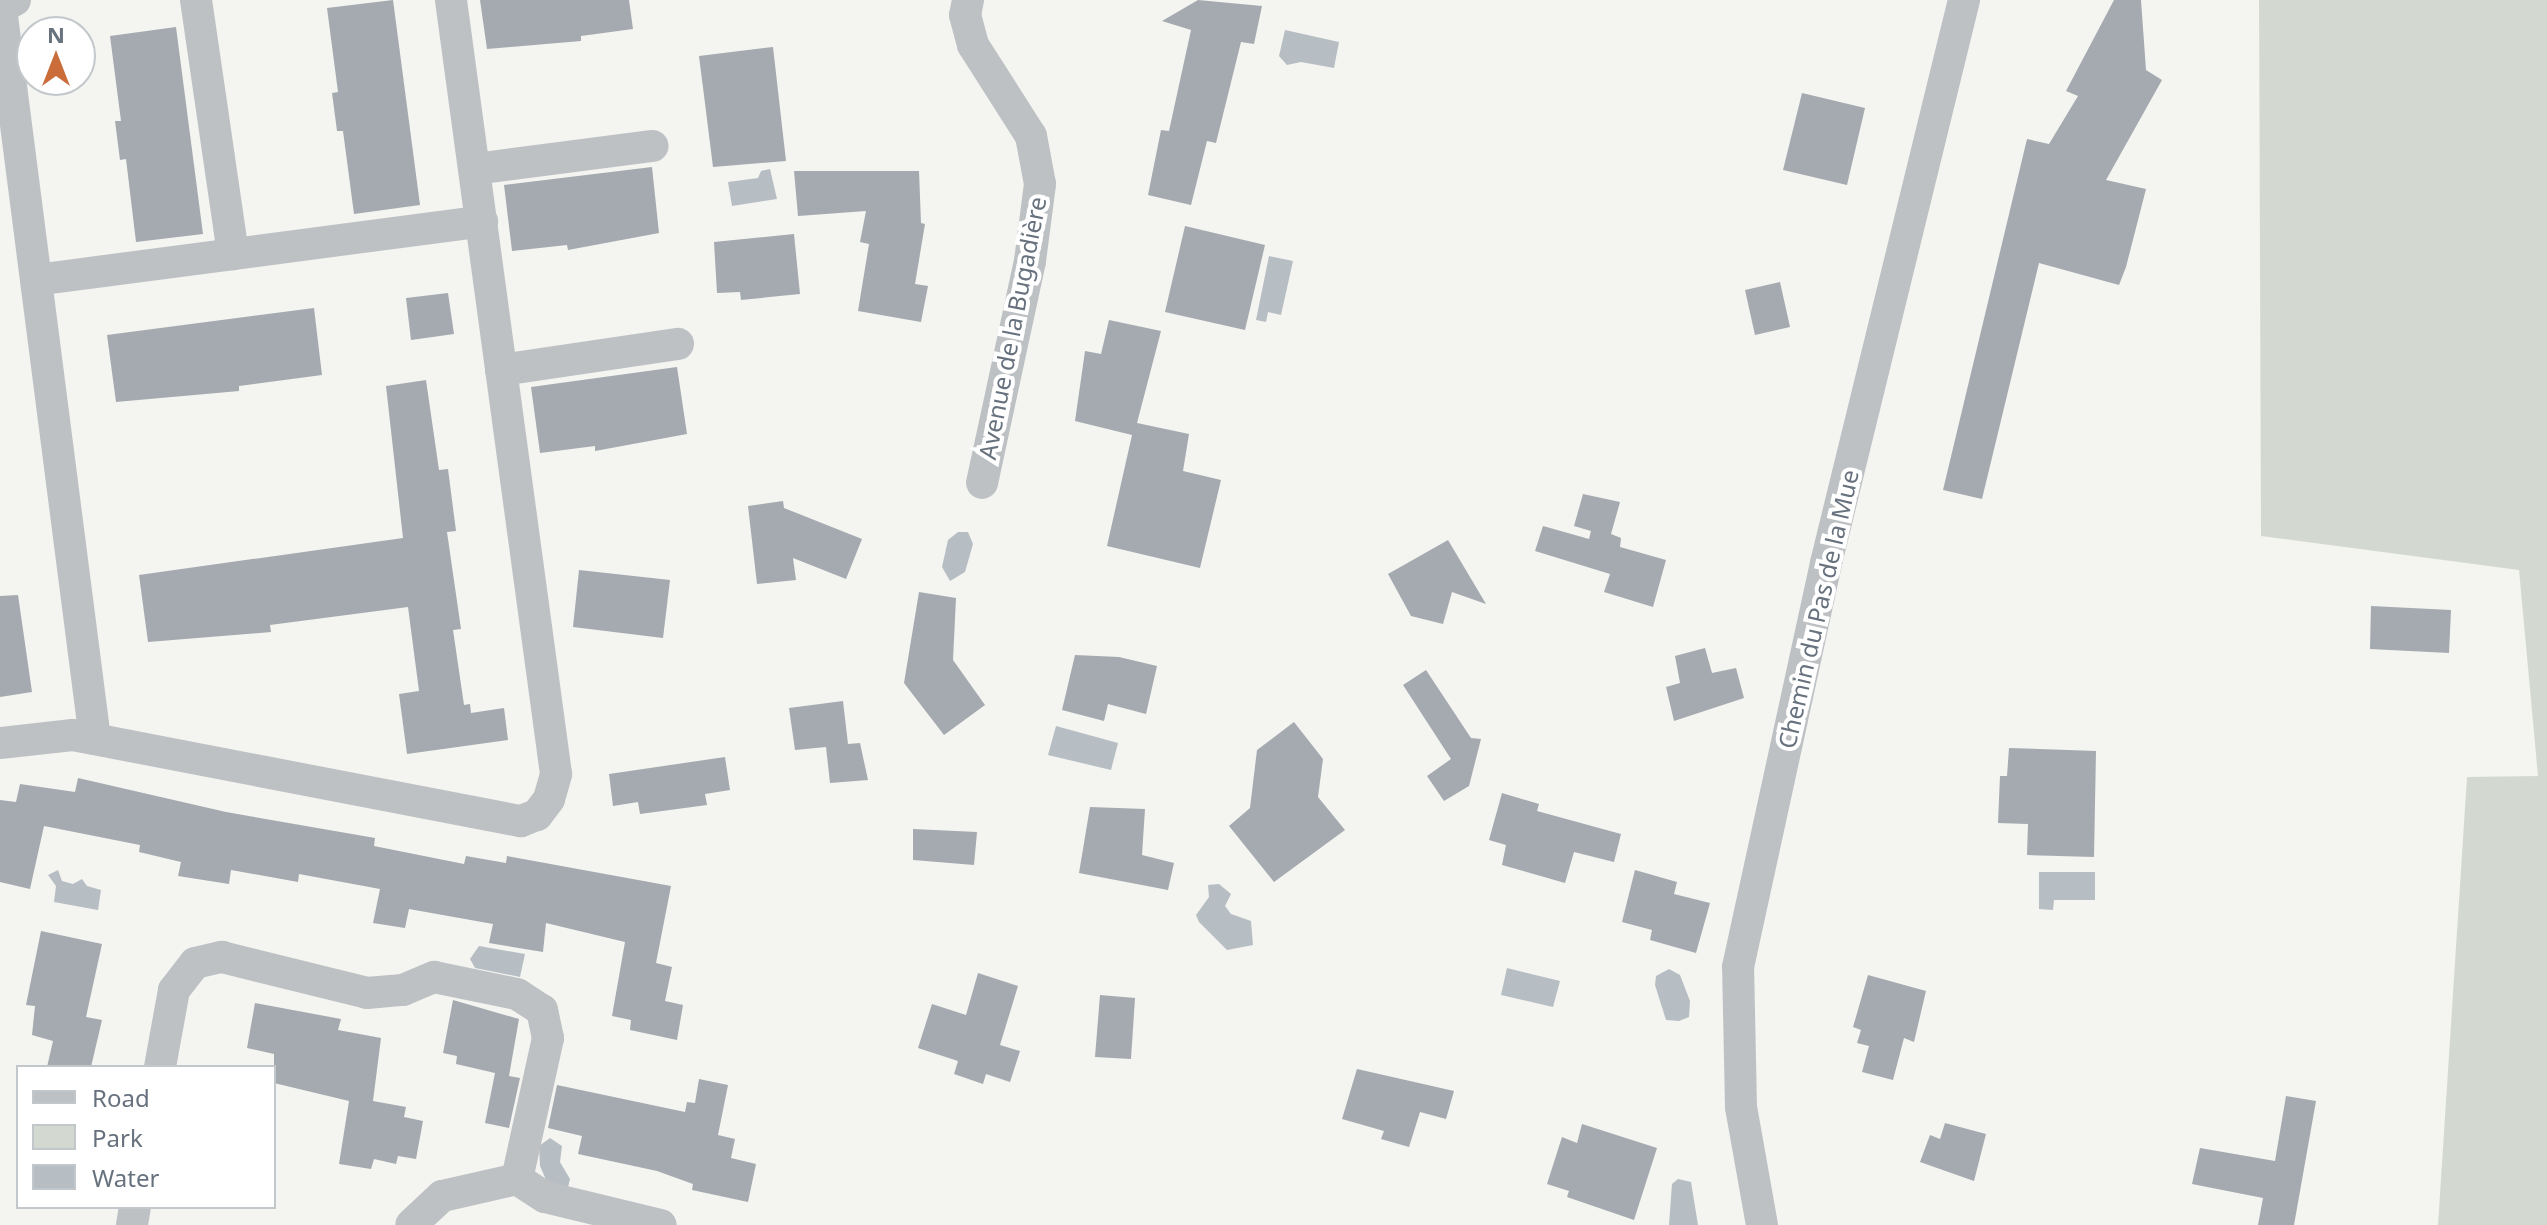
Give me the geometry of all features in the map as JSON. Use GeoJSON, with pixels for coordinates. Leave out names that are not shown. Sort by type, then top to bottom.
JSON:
{"type":"FeatureCollection","features":[{"type":"Feature","properties":{"kind":"street"},"geometry":{"type":"LineString","coordinates":[[15,0],[4,6],[2,16],[95,739]]}},
{"type":"Feature","properties":{"kind":"street"},"geometry":{"type":"LineString","coordinates":[[196,0],[233,254]]}},
{"type":"Feature","properties":{"kind":"street"},"geometry":{"type":"LineString","coordinates":[[0,743],[53,734],[95,739],[521,821],[537,815],[549,799],[556,774],[451,0]]}},
{"type":"Feature","properties":{"kind":"street","name":"Avenue de la Bugadière"},"geometry":{"type":"LineString","coordinates":[[968,0],[965,15],[973,45],[1031,136],[1040,184],[1030,261],[982,483]]}},
{"type":"Feature","properties":{"kind":"street","name":"Chemin du Pas de la Mue"},"geometry":{"type":"LineString","coordinates":[[1762,1225],[1741,1107],[1738,967],[1826,563],[1964,0]]}},
{"type":"Feature","properties":{"kind":"street"},"geometry":{"type":"LineString","coordinates":[[475,169],[653,146]]}},
{"type":"Feature","properties":{"kind":"street"},"geometry":{"type":"LineString","coordinates":[[36,280],[482,221]]}},
{"type":"Feature","properties":{"kind":"street"},"geometry":{"type":"LineString","coordinates":[[501,370],[678,344]]}},
{"type":"Feature","properties":{"kind":"street"},"geometry":{"type":"LineString","coordinates":[[160,1065],[174,990],[195,963],[222,957],[367,993],[403,990],[434,977],[517,994],[542,1010],[548,1038],[517,1179]]}},
{"type":"Feature","properties":{"kind":"street"},"geometry":{"type":"LineString","coordinates":[[411,1225],[442,1196],[517,1179],[545,1197],[661,1225]]}},
{"type":"Feature","properties":{"kind":"green space"},"geometry":{"type":"Polygon","coordinates":[[[2259,0],[2547,0],[2547,1225],[2438,1225],[2467,777],[2538,776],[2519,570],[2261,536],[2259,0]]]}},
{"type":"Feature","properties":{"kind":"water"},"geometry":{"type":"Polygon","coordinates":[[[1285,30],[1339,42],[1334,68],[1301,62],[1287,65],[1279,56],[1285,30]]]}},
{"type":"Feature","properties":{"kind":"water"},"geometry":{"type":"Polygon","coordinates":[[[770,169],[777,199],[732,206],[728,182],[758,178],[761,171],[770,169]]]}},
{"type":"Feature","properties":{"kind":"water"},"geometry":{"type":"Polygon","coordinates":[[[1269,256],[1293,261],[1281,315],[1268,312],[1266,322],[1256,320],[1269,256]]]}},
{"type":"Feature","properties":{"kind":"water"},"geometry":{"type":"Polygon","coordinates":[[[958,532],[968,532],[973,544],[965,572],[950,581],[942,567],[948,540],[958,532]]]}},
{"type":"Feature","properties":{"kind":"water"},"geometry":{"type":"Polygon","coordinates":[[[1056,726],[1118,743],[1111,770],[1048,755],[1056,726]]]}},
{"type":"Feature","properties":{"kind":"water"},"geometry":{"type":"Polygon","coordinates":[[[58,870],[62,881],[73,884],[82,879],[87,886],[101,890],[98,910],[54,902],[56,886],[48,875],[58,870]]]}},
{"type":"Feature","properties":{"kind":"water"},"geometry":{"type":"Polygon","coordinates":[[[2039,872],[2095,872],[2095,900],[2054,900],[2053,910],[2039,909],[2039,872]]]}},
{"type":"Feature","properties":{"kind":"water"},"geometry":{"type":"Polygon","coordinates":[[[1219,884],[1231,894],[1225,906],[1231,914],[1251,921],[1253,945],[1227,950],[1199,922],[1196,915],[1209,897],[1208,885],[1219,884]]]}},
{"type":"Feature","properties":{"kind":"water"},"geometry":{"type":"Polygon","coordinates":[[[479,946],[525,954],[520,977],[475,968],[470,959],[479,946]]]}},
{"type":"Feature","properties":{"kind":"water"},"geometry":{"type":"Polygon","coordinates":[[[1507,968],[1560,981],[1553,1007],[1501,995],[1507,968]]]}},
{"type":"Feature","properties":{"kind":"water"},"geometry":{"type":"Polygon","coordinates":[[[1669,969],[1680,975],[1690,1001],[1689,1017],[1679,1021],[1666,1020],[1655,985],[1656,976],[1669,969]]]}},
{"type":"Feature","properties":{"kind":"water"},"geometry":{"type":"Polygon","coordinates":[[[550,1138],[562,1146],[560,1162],[570,1179],[568,1187],[547,1182],[540,1166],[539,1146],[550,1138]]]}},
{"type":"Feature","properties":{"kind":"water"},"geometry":{"type":"Polygon","coordinates":[[[1678,1179],[1691,1182],[1698,1225],[1669,1225],[1672,1184],[1678,1179]]]}},
{"type":"Feature","properties":{"kind":"building"},"geometry":{"type":"Polygon","coordinates":[[[393,0],[420,205],[354,214],[343,131],[337,131],[332,93],[338,92],[327,8],[393,0]]]}},
{"type":"Feature","properties":{"kind":"building"},"geometry":{"type":"Polygon","coordinates":[[[480,0],[629,0],[633,29],[581,36],[581,41],[487,49],[480,0]]]}},
{"type":"Feature","properties":{"kind":"building"},"geometry":{"type":"Polygon","coordinates":[[[1198,0],[1262,6],[1254,44],[1241,42],[1216,143],[1207,141],[1191,205],[1148,195],[1161,130],[1169,131],[1191,30],[1162,21],[1198,0]]]}},
{"type":"Feature","properties":{"kind":"building"},"geometry":{"type":"Polygon","coordinates":[[[2114,0],[2141,0],[2146,70],[2162,80],[2106,180],[2146,189],[2126,267],[2119,285],[2039,263],[1982,499],[1943,490],[2027,139],[2049,144],[2078,96],[2066,91],[2114,0]]]}},
{"type":"Feature","properties":{"kind":"building"},"geometry":{"type":"Polygon","coordinates":[[[176,27],[203,234],[136,242],[126,159],[120,160],[115,121],[121,121],[110,36],[176,27]]]}},
{"type":"Feature","properties":{"kind":"building"},"geometry":{"type":"Polygon","coordinates":[[[773,47],[786,161],[713,167],[699,56],[773,47]]]}},
{"type":"Feature","properties":{"kind":"building"},"geometry":{"type":"Polygon","coordinates":[[[1802,93],[1865,108],[1847,185],[1783,170],[1802,93]]]}},
{"type":"Feature","properties":{"kind":"building"},"geometry":{"type":"Polygon","coordinates":[[[652,167],[659,233],[568,250],[567,245],[512,251],[504,185],[652,167]]]}},
{"type":"Feature","properties":{"kind":"building"},"geometry":{"type":"Polygon","coordinates":[[[794,171],[919,171],[921,223],[925,224],[915,284],[928,286],[921,322],[858,311],[869,244],[860,242],[866,211],[798,216],[794,171]]]}},
{"type":"Feature","properties":{"kind":"building"},"geometry":{"type":"Polygon","coordinates":[[[1185,226],[1265,245],[1245,330],[1165,312],[1185,226]]]}},
{"type":"Feature","properties":{"kind":"building"},"geometry":{"type":"Polygon","coordinates":[[[794,234],[800,294],[741,300],[740,292],[717,293],[714,242],[794,234]]]}},
{"type":"Feature","properties":{"kind":"building"},"geometry":{"type":"Polygon","coordinates":[[[1780,282],[1790,327],[1755,335],[1745,290],[1780,282]]]}},
{"type":"Feature","properties":{"kind":"building"},"geometry":{"type":"Polygon","coordinates":[[[448,293],[454,334],[411,340],[406,298],[448,293]]]}},
{"type":"Feature","properties":{"kind":"building"},"geometry":{"type":"Polygon","coordinates":[[[314,308],[322,375],[239,386],[239,391],[116,402],[107,335],[314,308]]]}},
{"type":"Feature","properties":{"kind":"building"},"geometry":{"type":"Polygon","coordinates":[[[1109,320],[1161,331],[1137,423],[1189,434],[1183,471],[1221,480],[1200,568],[1107,546],[1132,435],[1075,421],[1085,351],[1101,354],[1109,320]]]}},
{"type":"Feature","properties":{"kind":"building"},"geometry":{"type":"Polygon","coordinates":[[[677,367],[687,434],[595,451],[595,446],[540,453],[531,387],[677,367]]]}},
{"type":"Feature","properties":{"kind":"building"},"geometry":{"type":"Polygon","coordinates":[[[426,380],[439,470],[448,469],[456,531],[447,532],[461,629],[453,630],[464,705],[470,704],[471,713],[504,708],[508,740],[407,754],[399,694],[419,691],[408,607],[270,625],[271,632],[148,642],[139,575],[403,538],[386,386],[426,380]]]}},
{"type":"Feature","properties":{"kind":"building"},"geometry":{"type":"Polygon","coordinates":[[[1583,494],[1620,502],[1611,534],[1621,538],[1620,547],[1666,560],[1653,607],[1604,592],[1610,574],[1535,551],[1543,526],[1589,539],[1591,531],[1574,526],[1583,494]]]}},
{"type":"Feature","properties":{"kind":"building"},"geometry":{"type":"Polygon","coordinates":[[[783,501],[784,508],[862,539],[846,579],[793,558],[796,580],[757,584],[748,506],[783,501]]]}},
{"type":"Feature","properties":{"kind":"building"},"geometry":{"type":"Polygon","coordinates":[[[1448,540],[1486,604],[1452,592],[1443,624],[1411,616],[1388,574],[1448,540]]]}},
{"type":"Feature","properties":{"kind":"building"},"geometry":{"type":"Polygon","coordinates":[[[579,570],[670,580],[663,638],[573,627],[579,570]]]}},
{"type":"Feature","properties":{"kind":"building"},"geometry":{"type":"Polygon","coordinates":[[[919,592],[956,598],[953,660],[985,705],[944,735],[904,683],[919,592]]]}},
{"type":"Feature","properties":{"kind":"building"},"geometry":{"type":"Polygon","coordinates":[[[18,595],[32,692],[0,697],[0,596],[18,595]]]}},
{"type":"Feature","properties":{"kind":"building"},"geometry":{"type":"Polygon","coordinates":[[[2371,606],[2451,610],[2449,653],[2370,649],[2371,606]]]}},
{"type":"Feature","properties":{"kind":"building"},"geometry":{"type":"Polygon","coordinates":[[[1705,648],[1712,673],[1736,668],[1744,698],[1674,721],[1666,687],[1680,683],[1675,656],[1705,648]]]}},
{"type":"Feature","properties":{"kind":"building"},"geometry":{"type":"Polygon","coordinates":[[[1075,655],[1119,657],[1157,666],[1146,714],[1108,704],[1104,721],[1062,710],[1075,655]]]}},
{"type":"Feature","properties":{"kind":"building"},"geometry":{"type":"Polygon","coordinates":[[[1426,670],[1471,738],[1481,739],[1469,786],[1444,801],[1427,776],[1451,759],[1403,685],[1426,670]]]}},
{"type":"Feature","properties":{"kind":"building"},"geometry":{"type":"Polygon","coordinates":[[[843,701],[848,744],[860,743],[868,780],[830,783],[826,747],[795,750],[789,708],[843,701]]]}},
{"type":"Feature","properties":{"kind":"building"},"geometry":{"type":"Polygon","coordinates":[[[1294,722],[1323,759],[1318,797],[1345,830],[1274,882],[1229,826],[1250,808],[1257,750],[1294,722]]]}},
{"type":"Feature","properties":{"kind":"building"},"geometry":{"type":"Polygon","coordinates":[[[2009,748],[2096,751],[2094,857],[2027,855],[2028,824],[1998,823],[2000,776],[2007,776],[2009,748]]]}},
{"type":"Feature","properties":{"kind":"building"},"geometry":{"type":"Polygon","coordinates":[[[725,757],[730,790],[705,794],[707,805],[640,814],[638,802],[613,806],[609,774],[725,757]]]}},
{"type":"Feature","properties":{"kind":"building"},"geometry":{"type":"Polygon","coordinates":[[[78,778],[226,812],[375,838],[374,846],[464,864],[466,856],[506,863],[507,856],[671,886],[656,963],[672,967],[665,1001],[683,1005],[677,1040],[630,1030],[631,1020],[612,1016],[625,942],[546,923],[543,952],[489,943],[493,924],[409,909],[405,928],[373,923],[380,889],[299,874],[298,882],[231,870],[229,884],[178,876],[181,862],[139,852],[140,845],[44,826],[30,889],[0,882],[0,800],[16,802],[20,784],[75,792],[78,778]]]}},
{"type":"Feature","properties":{"kind":"building"},"geometry":{"type":"Polygon","coordinates":[[[1502,793],[1539,804],[1537,811],[1621,834],[1614,862],[1574,852],[1565,883],[1502,865],[1506,845],[1489,840],[1502,793]]]}},
{"type":"Feature","properties":{"kind":"building"},"geometry":{"type":"Polygon","coordinates":[[[1090,807],[1145,809],[1142,855],[1174,863],[1168,890],[1079,873],[1090,807]]]}},
{"type":"Feature","properties":{"kind":"building"},"geometry":{"type":"Polygon","coordinates":[[[913,829],[977,832],[974,865],[913,860],[913,829]]]}},
{"type":"Feature","properties":{"kind":"building"},"geometry":{"type":"Polygon","coordinates":[[[1635,870],[1677,882],[1674,894],[1710,903],[1696,953],[1650,940],[1652,930],[1622,922],[1635,870]]]}},
{"type":"Feature","properties":{"kind":"building"},"geometry":{"type":"Polygon","coordinates":[[[41,931],[102,944],[86,1017],[102,1020],[91,1065],[47,1065],[53,1041],[32,1035],[35,1006],[26,1005],[41,931]]]}},
{"type":"Feature","properties":{"kind":"building"},"geometry":{"type":"Polygon","coordinates":[[[978,973],[1018,986],[1000,1045],[1020,1051],[1010,1082],[986,1074],[983,1084],[954,1074],[958,1061],[918,1048],[932,1004],[966,1015],[978,973]]]}},
{"type":"Feature","properties":{"kind":"building"},"geometry":{"type":"Polygon","coordinates":[[[1868,975],[1926,991],[1914,1042],[1904,1038],[1893,1080],[1862,1072],[1869,1046],[1857,1043],[1861,1030],[1853,1027],[1868,975]]]}},
{"type":"Feature","properties":{"kind":"building"},"geometry":{"type":"Polygon","coordinates":[[[1100,995],[1135,998],[1131,1059],[1095,1057],[1100,995]]]}},
{"type":"Feature","properties":{"kind":"building"},"geometry":{"type":"Polygon","coordinates":[[[453,1000],[519,1019],[509,1076],[520,1078],[509,1128],[485,1123],[495,1073],[456,1064],[457,1056],[443,1053],[453,1000]]]}},
{"type":"Feature","properties":{"kind":"building"},"geometry":{"type":"Polygon","coordinates":[[[255,1003],[341,1019],[338,1030],[381,1038],[373,1101],[406,1107],[404,1117],[423,1121],[416,1159],[398,1156],[396,1164],[374,1159],[371,1169],[339,1164],[349,1101],[276,1083],[274,1054],[247,1048],[255,1003]]]}},
{"type":"Feature","properties":{"kind":"building"},"geometry":{"type":"Polygon","coordinates":[[[1357,1069],[1454,1091],[1446,1119],[1420,1112],[1409,1147],[1381,1139],[1384,1131],[1342,1119],[1357,1069]]]}},
{"type":"Feature","properties":{"kind":"building"},"geometry":{"type":"Polygon","coordinates":[[[699,1079],[728,1085],[718,1135],[735,1139],[731,1158],[756,1164],[748,1202],[692,1190],[693,1184],[657,1171],[578,1154],[582,1136],[548,1128],[557,1085],[685,1112],[687,1102],[695,1103],[699,1079]]]}},
{"type":"Feature","properties":{"kind":"building"},"geometry":{"type":"Polygon","coordinates":[[[2286,1096],[2316,1101],[2294,1225],[2258,1225],[2263,1198],[2192,1184],[2200,1148],[2275,1161],[2286,1096]]]}},
{"type":"Feature","properties":{"kind":"building"},"geometry":{"type":"Polygon","coordinates":[[[1945,1123],[1986,1134],[1974,1181],[1920,1162],[1930,1135],[1940,1139],[1945,1123]]]}},
{"type":"Feature","properties":{"kind":"building"},"geometry":{"type":"Polygon","coordinates":[[[1582,1124],[1657,1148],[1634,1220],[1567,1197],[1569,1191],[1547,1184],[1562,1137],[1577,1143],[1582,1124]]]}}]}
